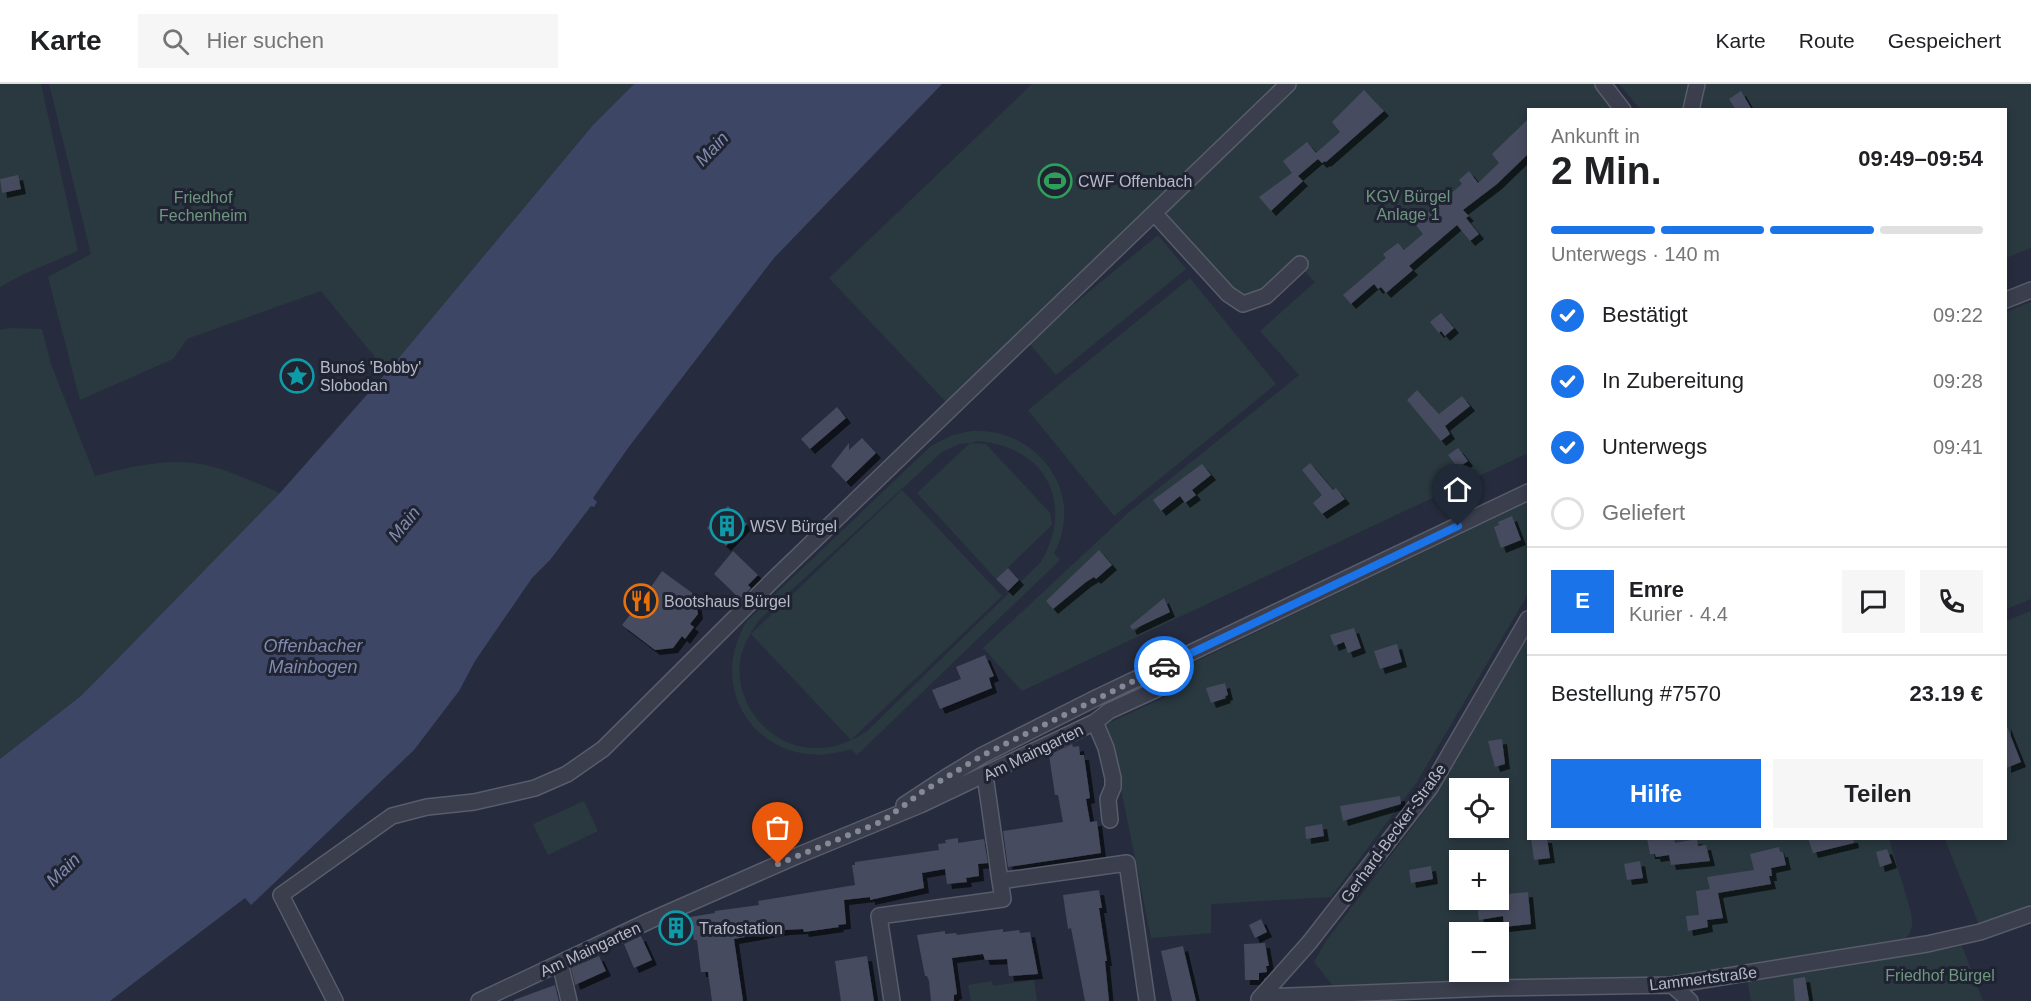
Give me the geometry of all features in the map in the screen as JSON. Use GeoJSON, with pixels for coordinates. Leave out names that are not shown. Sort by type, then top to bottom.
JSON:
{"type":"FeatureCollection","features":[{"type":"Feature","properties":{"kind":"street"},"geometry":{"type":"LineString","coordinates":[[335,1001],[280,896],[392,816],[427,807],[474,802],[535,788],[567,774],[603,749],[764,589],[1288,84]]}},
{"type":"Feature","properties":{"kind":"street"},"geometry":{"type":"LineString","coordinates":[[1603,84],[1621,108]]}},
{"type":"Feature","properties":{"kind":"street"},"geometry":{"type":"LineString","coordinates":[[1691,108],[1697,84]]}},
{"type":"Feature","properties":{"kind":"street"},"geometry":{"type":"LineString","coordinates":[[1154,213],[1228,294],[1243,304],[1266,296],[1300,264]]}},
{"type":"Feature","properties":{"kind":"street"},"geometry":{"type":"LineString","coordinates":[[2007,300],[2031,290]]}},
{"type":"Feature","properties":{"kind":"street"},"geometry":{"type":"LineString","coordinates":[[883,821],[922,792],[983,755],[1527,492]]}},
{"type":"Feature","properties":{"kind":"street","name":"Gerhard-Becker-Straße"},"geometry":{"type":"LineString","coordinates":[[1259,999],[1285,972],[1341,904],[1430,788],[1527,621]]}},
{"type":"Feature","properties":{"kind":"street","name":"Am Maingarten"},"geometry":{"type":"LineString","coordinates":[[479,1001],[660,916],[985,775],[1157,689]]}},
{"type":"Feature","properties":{"kind":"street","name":"Am Maingarten"},"geometry":{"type":"LineString","coordinates":[[1095,722],[1106,748],[1113,778],[1113,787],[1108,799],[1110,820]]}},
{"type":"Feature","properties":{"kind":"street"},"geometry":{"type":"LineString","coordinates":[[892,1001],[879,916],[1003,899],[985,775]]}},
{"type":"Feature","properties":{"kind":"street"},"geometry":{"type":"LineString","coordinates":[[1000,881],[1127,862],[1147,1001]]}},
{"type":"Feature","properties":{"kind":"street","name":"Lammertstraße"},"geometry":{"type":"LineString","coordinates":[[1259,999],[1470,995],[1672,985],[1927,944],[1980,932],[2031,914]]}},
{"type":"Feature","properties":{"kind":"street"},"geometry":{"type":"LineString","coordinates":[[560,963],[569,1001]]}},
{"type":"Feature","properties":{"kind":"street"},"geometry":{"type":"LineString","coordinates":[[1672,985],[1672,1001]]}},
{"type":"Feature","properties":{"kind":"street"},"geometry":{"type":"LineString","coordinates":[[1672,985],[1690,1001]]}},
{"type":"Feature","properties":{"kind":"green space"},"geometry":{"type":"Polygon","coordinates":[[[0,84],[41,84],[78,251],[0,287],[0,84]]]}},
{"type":"Feature","properties":{"kind":"green space","name":"Friedhof Fechenheim"},"geometry":{"type":"Polygon","coordinates":[[[49,84],[634,84],[593,125],[387,372],[321,291],[187,339],[173,359],[80,400],[48,277],[91,254],[49,84]]]}},
{"type":"Feature","properties":{"kind":"green space","name":"CWF Offenbach"},"geometry":{"type":"Polygon","coordinates":[[[1032,84],[1279,84],[948,404],[829,278],[1032,84]]]}},
{"type":"Feature","properties":{"kind":"green space","name":"KGV Bürgel Anlage 1"},"geometry":{"type":"Polygon","coordinates":[[[1295,84],[1596,84],[1616,108],[1527,108],[1527,453],[1022,691],[983,648],[1128,513],[1299,375],[1260,331],[1315,282],[1295,261],[1261,290],[1238,299],[1165,220],[1165,209],[1295,84]]]}},
{"type":"Feature","properties":{"kind":"green space"},"geometry":{"type":"Polygon","coordinates":[[[1619,84],[1693,84],[1687,108],[1639,108],[1619,84]]]}},
{"type":"Feature","properties":{"kind":"green space"},"geometry":{"type":"Polygon","coordinates":[[[1706,84],[2031,84],[2031,248],[2007,258],[2007,108],[1700,108],[1706,84]]]}},
{"type":"Feature","properties":{"kind":"green space"},"geometry":{"type":"Polygon","coordinates":[[[1158,235],[1186,269],[1056,375],[1028,342],[1158,235]]]}},
{"type":"Feature","properties":{"kind":"green space"},"geometry":{"type":"Polygon","coordinates":[[[1190,278],[1276,384],[1114,516],[1028,410],[1190,278]]]}},
{"type":"Feature","properties":{"kind":"green space"},"geometry":{"type":"Polygon","coordinates":[[[2031,302],[2031,599],[2007,609],[2007,312],[2031,302]]]}},
{"type":"Feature","properties":{"kind":"green space"},"geometry":{"type":"Polygon","coordinates":[[[42,329],[51,364],[95,476],[167,462],[196,463],[228,471],[280,493],[82,695],[0,759],[0,330],[42,329]]]}},
{"type":"Feature","properties":{"kind":"green space"},"geometry":{"type":"Polygon","coordinates":[[[971,431],[995,433],[1016,440],[1035,452],[1049,468],[1059,487],[1064,508],[1063,530],[1054,553],[1060,560],[857,755],[851,749],[821,755],[794,751],[770,741],[751,724],[738,702],[732,677],[735,649],[747,621],[931,446],[953,435],[971,431]],[[978,441],[959,444],[942,452],[756,624],[742,652],[739,669],[741,686],[756,717],[781,739],[797,746],[821,748],[841,744],[866,732],[1041,562],[1051,540],[1055,519],[1054,499],[1048,482],[1037,466],[1021,454],[1002,446],[978,441]]]}},
{"type":"Feature","properties":{"kind":"green space"},"geometry":{"type":"Polygon","coordinates":[[[970,443],[986,444],[1050,513],[1052,525],[996,579],[917,493],[970,443]]]}},
{"type":"Feature","properties":{"kind":"green space"},"geometry":{"type":"Polygon","coordinates":[[[902,490],[1002,596],[851,740],[751,634],[902,490]]]}},
{"type":"Feature","properties":{"kind":"green space"},"geometry":{"type":"Polygon","coordinates":[[[1527,502],[1527,596],[1417,782],[1331,897],[1211,904],[1211,933],[1151,938],[1113,749],[1104,725],[1183,689],[1176,671],[1527,502]]]}},
{"type":"Feature","properties":{"kind":"green space"},"geometry":{"type":"Polygon","coordinates":[[[2031,611],[2031,904],[1979,925],[1945,840],[2007,840],[2007,621],[2031,611]]]}},
{"type":"Feature","properties":{"kind":"green space"},"geometry":{"type":"Polygon","coordinates":[[[1527,635],[1527,840],[1889,840],[1912,921],[1908,935],[1901,942],[1681,979],[1333,986],[1314,962],[1326,941],[1438,793],[1527,635]]]}},
{"type":"Feature","properties":{"kind":"green space"},"geometry":{"type":"Polygon","coordinates":[[[584,801],[598,831],[548,855],[533,824],[584,801]]]}},
{"type":"Feature","properties":{"kind":"green space","name":"Friedhof Bürgel"},"geometry":{"type":"Polygon","coordinates":[[[1962,946],[1983,1001],[1751,1001],[1747,979],[1962,946]]]}},
{"type":"Feature","properties":{"kind":"green space"},"geometry":{"type":"Polygon","coordinates":[[[1034,980],[1037,1001],[971,1001],[968,985],[992,981],[993,986],[1034,980]]]}},
{"type":"Feature","properties":{"kind":"water","name":"Offenbacher Mainbogen"},"geometry":{"type":"Polygon","coordinates":[[[634,84],[942,84],[774,258],[628,448],[593,498],[597,502],[594,507],[591,506],[550,560],[532,578],[475,661],[459,691],[414,750],[251,905],[245,898],[110,1001],[0,1001],[0,759],[82,695],[280,493],[387,372],[593,125],[634,84]]]}},
{"type":"Feature","properties":{"kind":"building"},"geometry":{"type":"Polygon","coordinates":[[[1364,90],[1384,111],[1326,162],[1322,163],[1318,159],[1298,176],[1303,181],[1271,211],[1259,197],[1292,173],[1283,161],[1307,142],[1316,153],[1340,132],[1332,122],[1364,90]]]}},
{"type":"Feature","properties":{"kind":"building"},"geometry":{"type":"Polygon","coordinates":[[[1741,91],[1751,108],[1735,108],[1729,99],[1741,91]]]}},
{"type":"Feature","properties":{"kind":"building"},"geometry":{"type":"Polygon","coordinates":[[[1527,120],[1527,155],[1497,184],[1463,210],[1469,216],[1466,218],[1479,234],[1470,241],[1457,225],[1409,266],[1413,270],[1386,293],[1374,284],[1351,304],[1343,295],[1386,258],[1383,254],[1398,243],[1404,250],[1423,234],[1416,223],[1462,184],[1459,180],[1469,171],[1478,183],[1499,163],[1492,154],[1527,120]]]}},
{"type":"Feature","properties":{"kind":"building"},"geometry":{"type":"Polygon","coordinates":[[[18,175],[21,189],[2,193],[0,179],[18,175]]]}},
{"type":"Feature","properties":{"kind":"building"},"geometry":{"type":"Polygon","coordinates":[[[1441,313],[1454,328],[1445,336],[1441,331],[1439,333],[1430,322],[1441,313]]]}},
{"type":"Feature","properties":{"kind":"building"},"geometry":{"type":"Polygon","coordinates":[[[1417,390],[1439,414],[1462,396],[1470,406],[1445,426],[1450,434],[1441,441],[1407,400],[1417,390]]]}},
{"type":"Feature","properties":{"kind":"building"},"geometry":{"type":"Polygon","coordinates":[[[837,407],[846,418],[810,449],[801,439],[837,407]]]}},
{"type":"Feature","properties":{"kind":"building"},"geometry":{"type":"Polygon","coordinates":[[[862,438],[876,453],[846,482],[831,466],[849,443],[849,450],[862,438]]]}},
{"type":"Feature","properties":{"kind":"building"},"geometry":{"type":"Polygon","coordinates":[[[1458,448],[1468,461],[1458,468],[1448,455],[1458,448]]]}},
{"type":"Feature","properties":{"kind":"building"},"geometry":{"type":"Polygon","coordinates":[[[1310,463],[1333,490],[1336,488],[1345,499],[1322,514],[1313,503],[1322,495],[1302,470],[1310,463]]]}},
{"type":"Feature","properties":{"kind":"building"},"geometry":{"type":"Polygon","coordinates":[[[1202,464],[1211,475],[1192,490],[1196,495],[1185,503],[1180,496],[1161,511],[1153,500],[1202,464]]]}},
{"type":"Feature","properties":{"kind":"building","name":"WSV Bürgel"},"geometry":{"type":"Polygon","coordinates":[[[728,506],[747,524],[726,546],[707,528],[728,506]]]}},
{"type":"Feature","properties":{"kind":"building"},"geometry":{"type":"Polygon","coordinates":[[[1512,516],[1521,540],[1501,548],[1494,527],[1499,525],[1498,522],[1512,516]]]}},
{"type":"Feature","properties":{"kind":"building"},"geometry":{"type":"Polygon","coordinates":[[[1099,550],[1112,565],[1096,579],[1094,577],[1086,582],[1053,609],[1046,601],[1099,550]]]}},
{"type":"Feature","properties":{"kind":"building"},"geometry":{"type":"Polygon","coordinates":[[[733,551],[758,575],[748,585],[751,588],[740,599],[714,574],[733,551]]]}},
{"type":"Feature","properties":{"kind":"building"},"geometry":{"type":"Polygon","coordinates":[[[1008,568],[1019,580],[1008,591],[996,579],[1008,568]]]}},
{"type":"Feature","properties":{"kind":"building"},"geometry":{"type":"Polygon","coordinates":[[[662,571],[695,595],[698,614],[690,624],[694,627],[685,639],[682,636],[673,648],[655,650],[622,625],[633,611],[630,608],[648,584],[651,587],[662,571]]]}},
{"type":"Feature","properties":{"kind":"building"},"geometry":{"type":"Polygon","coordinates":[[[1164,598],[1170,612],[1132,630],[1130,626],[1164,598]]]}},
{"type":"Feature","properties":{"kind":"building"},"geometry":{"type":"Polygon","coordinates":[[[1354,628],[1361,648],[1348,653],[1344,642],[1334,646],[1330,635],[1354,628]]]}},
{"type":"Feature","properties":{"kind":"building"},"geometry":{"type":"Polygon","coordinates":[[[1397,644],[1402,662],[1380,669],[1374,651],[1397,644]]]}},
{"type":"Feature","properties":{"kind":"building"},"geometry":{"type":"Polygon","coordinates":[[[985,655],[994,676],[989,678],[992,688],[940,709],[932,690],[961,679],[956,667],[985,655]]]}},
{"type":"Feature","properties":{"kind":"building"},"geometry":{"type":"Polygon","coordinates":[[[1225,683],[1228,695],[1225,696],[1226,698],[1211,703],[1206,688],[1225,683]]]}},
{"type":"Feature","properties":{"kind":"building"},"geometry":{"type":"Polygon","coordinates":[[[2007,727],[2021,762],[2007,768],[2007,727]]]}},
{"type":"Feature","properties":{"kind":"building"},"geometry":{"type":"Polygon","coordinates":[[[1502,739],[1505,764],[1495,767],[1488,741],[1502,739]]]}},
{"type":"Feature","properties":{"kind":"building"},"geometry":{"type":"Polygon","coordinates":[[[1072,744],[1073,747],[1079,746],[1080,755],[1084,755],[1090,798],[1086,799],[1090,822],[1097,821],[1101,853],[1008,867],[1003,831],[1063,822],[1058,795],[1055,795],[1049,755],[1072,744]]]}},
{"type":"Feature","properties":{"kind":"building"},"geometry":{"type":"Polygon","coordinates":[[[1400,796],[1401,804],[1343,821],[1340,806],[1400,796]]]}},
{"type":"Feature","properties":{"kind":"building"},"geometry":{"type":"Polygon","coordinates":[[[1322,824],[1324,836],[1306,839],[1305,827],[1322,824]]]}},
{"type":"Feature","properties":{"kind":"building"},"geometry":{"type":"Polygon","coordinates":[[[958,838],[958,843],[984,839],[988,863],[978,864],[979,876],[966,878],[967,882],[947,884],[945,869],[922,873],[924,888],[870,900],[870,897],[844,900],[846,924],[838,925],[839,927],[804,932],[803,929],[785,930],[734,939],[743,1001],[712,1001],[708,972],[701,972],[697,940],[694,940],[690,917],[759,905],[758,901],[855,885],[852,865],[855,865],[855,862],[939,850],[938,844],[946,843],[945,840],[958,838]]]}},
{"type":"Feature","properties":{"kind":"building"},"geometry":{"type":"Polygon","coordinates":[[[1531,840],[1547,840],[1550,858],[1534,860],[1531,840]]]}},
{"type":"Feature","properties":{"kind":"building"},"geometry":{"type":"Polygon","coordinates":[[[1647,840],[1674,840],[1675,843],[1697,840],[1698,846],[1706,845],[1710,861],[1671,865],[1669,855],[1656,857],[1655,854],[1650,854],[1647,840]]]}},
{"type":"Feature","properties":{"kind":"building"},"geometry":{"type":"Polygon","coordinates":[[[1809,840],[1853,840],[1854,843],[1813,853],[1809,840]]]}},
{"type":"Feature","properties":{"kind":"building"},"geometry":{"type":"Polygon","coordinates":[[[1779,847],[1780,852],[1783,852],[1786,865],[1771,868],[1772,876],[1769,876],[1771,884],[1718,893],[1723,918],[1707,920],[1708,927],[1688,931],[1686,916],[1699,915],[1696,891],[1710,889],[1707,877],[1754,870],[1750,854],[1779,847]]]}},
{"type":"Feature","properties":{"kind":"building"},"geometry":{"type":"Polygon","coordinates":[[[1887,849],[1892,863],[1880,867],[1876,852],[1887,849]]]}},
{"type":"Feature","properties":{"kind":"building"},"geometry":{"type":"Polygon","coordinates":[[[1640,861],[1643,878],[1627,880],[1624,864],[1640,861]]]}},
{"type":"Feature","properties":{"kind":"building"},"geometry":{"type":"Polygon","coordinates":[[[1431,866],[1433,879],[1411,883],[1409,870],[1431,866]]]}},
{"type":"Feature","properties":{"kind":"building"},"geometry":{"type":"Polygon","coordinates":[[[1099,890],[1109,1001],[1085,1001],[1071,928],[1068,929],[1063,895],[1099,890]]]}},
{"type":"Feature","properties":{"kind":"building"},"geometry":{"type":"Polygon","coordinates":[[[1528,892],[1531,924],[1509,926],[1509,922],[1504,922],[1503,916],[1479,920],[1478,910],[1509,910],[1509,894],[1528,892]]]}},
{"type":"Feature","properties":{"kind":"building"},"geometry":{"type":"Polygon","coordinates":[[[1261,919],[1267,932],[1255,938],[1249,925],[1261,919]]]}},
{"type":"Feature","properties":{"kind":"building"},"geometry":{"type":"Polygon","coordinates":[[[1003,929],[1003,932],[1019,930],[1020,933],[1030,932],[1038,974],[1009,976],[1007,959],[985,960],[983,954],[952,958],[957,994],[954,995],[954,1001],[931,1001],[929,981],[925,976],[917,935],[945,931],[945,934],[956,933],[957,935],[1003,929]]]}},
{"type":"Feature","properties":{"kind":"building"},"geometry":{"type":"Polygon","coordinates":[[[641,936],[652,960],[634,968],[624,944],[641,936]]]}},
{"type":"Feature","properties":{"kind":"building"},"geometry":{"type":"Polygon","coordinates":[[[1265,943],[1269,966],[1266,966],[1267,972],[1259,973],[1259,980],[1245,980],[1244,944],[1265,943]]]}},
{"type":"Feature","properties":{"kind":"building"},"geometry":{"type":"Polygon","coordinates":[[[1183,946],[1196,1001],[1172,1001],[1161,951],[1183,946]]]}},
{"type":"Feature","properties":{"kind":"building"},"geometry":{"type":"Polygon","coordinates":[[[599,956],[606,971],[575,985],[571,968],[599,956]]]}},
{"type":"Feature","properties":{"kind":"building"},"geometry":{"type":"Polygon","coordinates":[[[867,956],[874,1001],[841,1001],[835,961],[867,956]]]}},
{"type":"Feature","properties":{"kind":"building"},"geometry":{"type":"Polygon","coordinates":[[[1805,977],[1809,1001],[1795,1001],[1793,979],[1805,977]]]}},
{"type":"Feature","properties":{"kind":"building"},"geometry":{"type":"Polygon","coordinates":[[[555,985],[559,1001],[514,1001],[514,1000],[555,985]]]}},
{"type":"Feature","properties":{"kind":"way so far"},"geometry":{"type":"LineString","coordinates":[[778,864],[883,821],[922,792],[983,755],[1164,666]]}},
{"type":"Feature","properties":{"kind":"place","name":"CWF Offenbach"},"geometry":{"type":"Point","coordinates":[1055,181]}},
{"type":"Feature","properties":{"kind":"place","name":"Bunoś 'Bobby' Slobodan"},"geometry":{"type":"Point","coordinates":[297,376]}},
{"type":"Feature","properties":{"kind":"place","name":"WSV Bürgel"},"geometry":{"type":"Point","coordinates":[727,526]}},
{"type":"Feature","properties":{"kind":"place","name":"Bootshaus Bürgel"},"geometry":{"type":"Point","coordinates":[641,601]}},
{"type":"Feature","properties":{"kind":"place","name":"Trafostation"},"geometry":{"type":"Point","coordinates":[676,928]}},
{"type":"Feature","properties":{"kind":"route"},"geometry":{"type":"LineString","coordinates":[[1164,666],[1458,526]]}},
{"type":"Feature","properties":{"kind":"water label","name":"Main"},"geometry":{"type":"Point","coordinates":[712,149]}},
{"type":"Feature","properties":{"kind":"water label","name":"Main"},"geometry":{"type":"Point","coordinates":[404,524]}},
{"type":"Feature","properties":{"kind":"water label","name":"Main"},"geometry":{"type":"Point","coordinates":[63,870]}}]}
